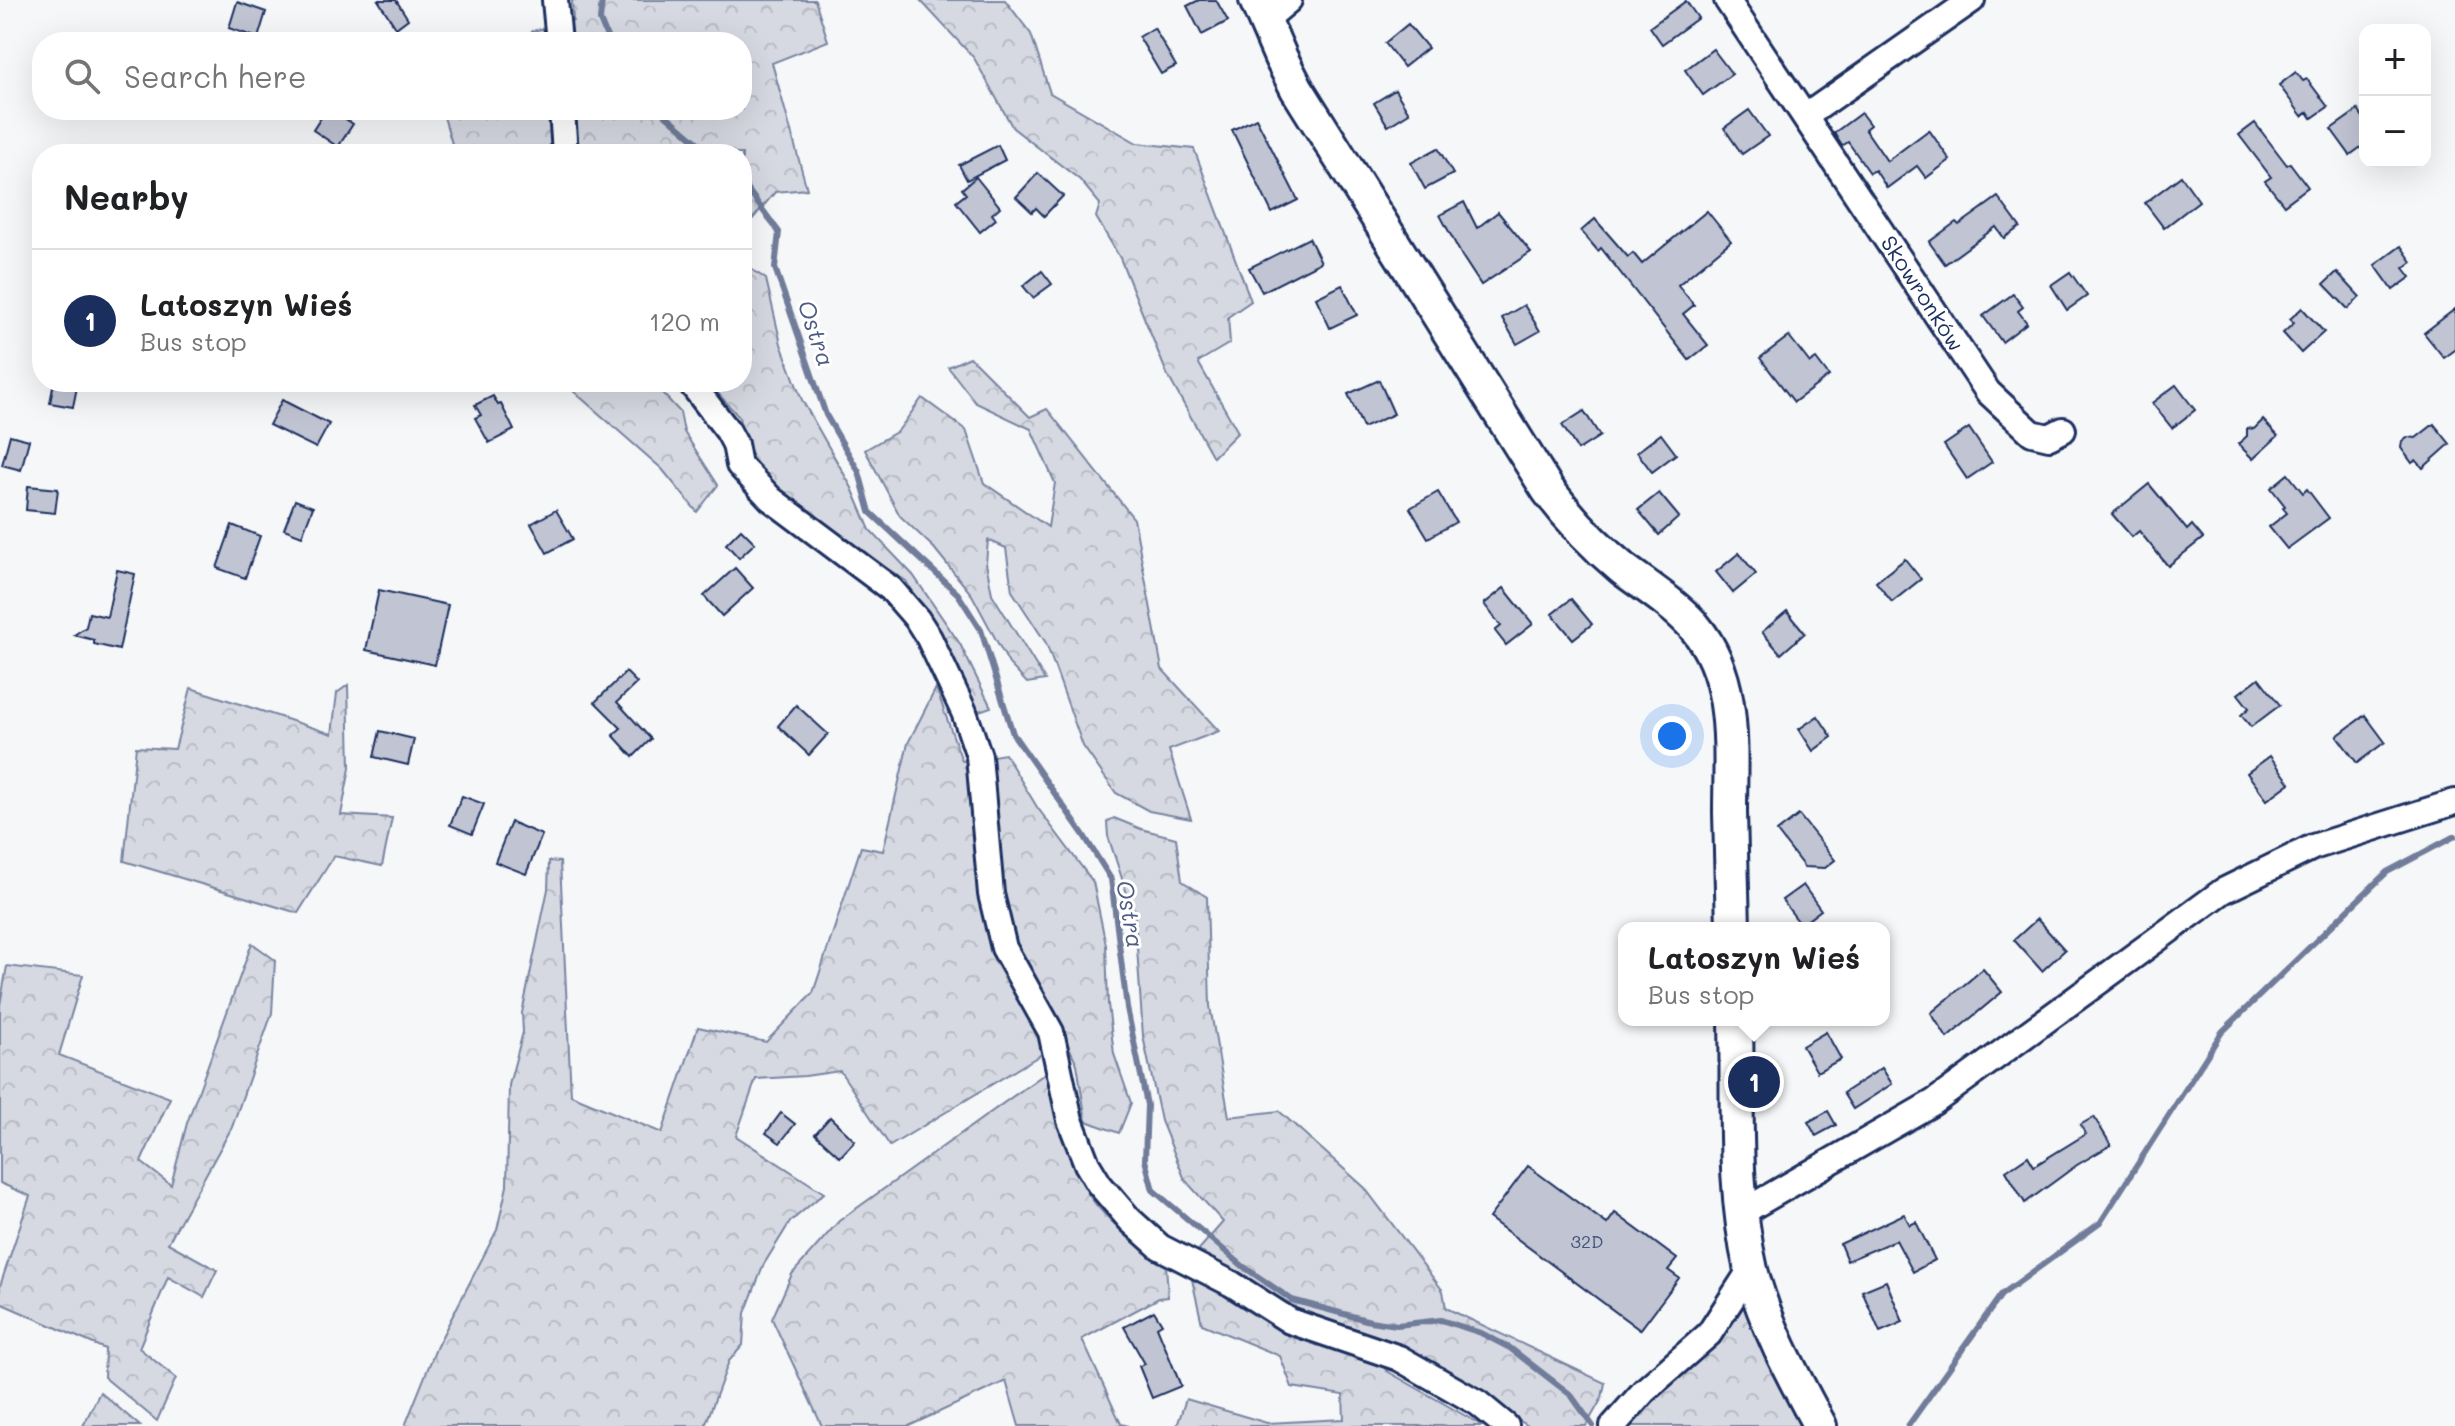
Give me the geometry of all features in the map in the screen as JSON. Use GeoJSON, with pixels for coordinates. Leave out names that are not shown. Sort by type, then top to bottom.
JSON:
{"type":"FeatureCollection","features":[{"type":"Feature","properties":{"kind":"street"},"geometry":{"type":"LineString","coordinates":[[555,0],[558,32]]}},
{"type":"Feature","properties":{"kind":"street"},"geometry":{"type":"LineString","coordinates":[[1289,0],[1260,10],[1297,89],[1548,490],[1593,543],[1694,627],[1713,656],[1723,684],[1729,727],[1733,922]]}},
{"type":"Feature","properties":{"kind":"street","name":"Skowronków"},"geometry":{"type":"LineString","coordinates":[[1727,0],[1988,392],[2032,433],[2049,437],[2063,430]]}},
{"type":"Feature","properties":{"kind":"street"},"geometry":{"type":"LineString","coordinates":[[1806,116],[1972,0]]}},
{"type":"Feature","properties":{"kind":"street"},"geometry":{"type":"LineString","coordinates":[[563,120],[564,144]]}},
{"type":"Feature","properties":{"kind":"street"},"geometry":{"type":"LineString","coordinates":[[698,392],[728,431],[735,444],[739,465],[771,499],[891,589],[929,638],[964,712],[979,756],[991,894],[1004,948],[1051,1032],[1070,1120],[1087,1164],[1099,1184],[1146,1236],[1169,1253],[1232,1284],[1290,1321],[1399,1358],[1478,1403],[1506,1426]]}},
{"type":"Feature","properties":{"kind":"street"},"geometry":{"type":"LineString","coordinates":[[1741,1213],[1934,1102],[2223,891],[2313,847],[2455,802]]}},
{"type":"Feature","properties":{"kind":"street"},"geometry":{"type":"LineString","coordinates":[[1736,1026],[1741,1213],[1751,1269],[1777,1343],[1820,1426]]}},
{"type":"Feature","properties":{"kind":"street"},"geometry":{"type":"LineString","coordinates":[[1614,1425],[1644,1391],[1709,1334],[1751,1269]]}},
{"type":"Feature","properties":{"kind":"green space"},"geometry":{"type":"Polygon","coordinates":[[[572,0],[815,0],[828,41],[772,63],[807,189],[775,192],[752,220],[752,144],[452,144],[445,120],[752,120],[752,32],[532,32],[573,21],[572,0]]]}},
{"type":"Feature","properties":{"kind":"green space"},"geometry":{"type":"Polygon","coordinates":[[[920,0],[1005,0],[1031,34],[1050,93],[1137,143],[1194,149],[1251,301],[1228,317],[1230,343],[1198,362],[1238,432],[1213,457],[1167,374],[1120,258],[1096,217],[1100,204],[1080,180],[1013,128],[974,58],[920,0]]]}},
{"type":"Feature","properties":{"kind":"green space"},"geometry":{"type":"Polygon","coordinates":[[[752,270],[766,279],[781,344],[802,400],[852,488],[870,530],[913,575],[960,644],[991,707],[979,711],[958,683],[945,649],[906,581],[824,527],[749,463],[739,417],[717,392],[752,392],[752,270]]]}},
{"type":"Feature","properties":{"kind":"green space"},"geometry":{"type":"Polygon","coordinates":[[[970,357],[1030,417],[1047,409],[1134,519],[1162,669],[1219,731],[1169,750],[1191,819],[1149,811],[1116,793],[1083,746],[1046,643],[1012,591],[1006,548],[988,540],[986,563],[992,594],[1045,680],[1027,683],[1009,664],[972,595],[934,548],[900,516],[865,450],[898,431],[922,398],[966,430],[984,483],[1048,527],[1055,483],[1031,429],[976,403],[948,367],[970,357]]]}},
{"type":"Feature","properties":{"kind":"green space"},"geometry":{"type":"Polygon","coordinates":[[[574,392],[661,392],[680,412],[684,432],[718,485],[697,512],[662,469],[574,392]]]}},
{"type":"Feature","properties":{"kind":"green space"},"geometry":{"type":"Polygon","coordinates":[[[348,685],[350,768],[341,815],[392,818],[382,866],[334,856],[298,913],[124,861],[136,747],[175,749],[191,688],[332,734],[337,693],[348,685]]]}},
{"type":"Feature","properties":{"kind":"green space"},"geometry":{"type":"Polygon","coordinates":[[[936,688],[962,761],[1005,754],[1037,807],[1093,882],[1106,945],[1114,1054],[1131,1103],[1119,1133],[1086,1121],[1077,1064],[1048,1002],[1031,1016],[1043,1042],[1042,1054],[890,1146],[840,1071],[756,1079],[736,1136],[824,1193],[790,1222],[764,1264],[745,1313],[743,1345],[729,1361],[705,1426],[405,1426],[437,1346],[497,1230],[507,1186],[509,1085],[523,1032],[522,1013],[548,889],[549,861],[560,862],[571,1095],[662,1133],[698,1027],[766,1042],[813,993],[861,847],[883,851],[908,743],[936,688]]]}},
{"type":"Feature","properties":{"kind":"green space"},"geometry":{"type":"Polygon","coordinates":[[[1114,818],[1176,838],[1182,881],[1207,897],[1210,1006],[1229,1117],[1279,1111],[1364,1187],[1443,1291],[1446,1308],[1605,1383],[1602,1398],[1586,1426],[1528,1426],[1404,1346],[1387,1371],[1483,1426],[1177,1426],[1186,1399],[1267,1423],[1344,1419],[1343,1395],[1292,1387],[1280,1356],[1202,1324],[1191,1275],[1196,1253],[1223,1222],[1185,1180],[1161,1121],[1143,1036],[1135,918],[1108,836],[1107,822],[1114,818]]]}},
{"type":"Feature","properties":{"kind":"green space"},"geometry":{"type":"Polygon","coordinates":[[[252,943],[275,960],[272,1013],[232,1127],[168,1243],[217,1270],[204,1297],[168,1277],[139,1348],[176,1378],[157,1421],[104,1377],[105,1349],[0,1303],[0,1286],[30,1196],[0,1183],[0,1005],[7,966],[83,975],[59,1055],[170,1098],[141,1162],[171,1185],[187,1123],[252,943]]]}},
{"type":"Feature","properties":{"kind":"green space"},"geometry":{"type":"Polygon","coordinates":[[[1047,1072],[1068,1148],[1087,1191],[1102,1212],[1166,1263],[1168,1297],[1159,1298],[1082,1339],[1121,1424],[1129,1426],[1019,1426],[1006,1381],[909,1426],[822,1426],[772,1319],[792,1274],[839,1221],[1047,1072]]]}},
{"type":"Feature","properties":{"kind":"green space"},"geometry":{"type":"Polygon","coordinates":[[[1747,1303],[1807,1426],[1628,1426],[1747,1303]]]}},
{"type":"Feature","properties":{"kind":"green space"},"geometry":{"type":"Polygon","coordinates":[[[100,1392],[140,1426],[83,1426],[100,1392]]]}},
{"type":"Feature","properties":{"kind":"building"},"geometry":{"type":"Polygon","coordinates":[[[378,0],[396,0],[408,19],[396,28],[378,0]]]}},
{"type":"Feature","properties":{"kind":"building"},"geometry":{"type":"Polygon","coordinates":[[[1199,0],[1216,0],[1228,21],[1202,35],[1187,6],[1199,0]]]}},
{"type":"Feature","properties":{"kind":"building"},"geometry":{"type":"Polygon","coordinates":[[[1686,1],[1698,18],[1662,44],[1650,27],[1686,1]]]}},
{"type":"Feature","properties":{"kind":"building"},"geometry":{"type":"Polygon","coordinates":[[[237,2],[266,12],[260,32],[241,32],[229,28],[237,2]]]}},
{"type":"Feature","properties":{"kind":"building"},"geometry":{"type":"Polygon","coordinates":[[[1408,24],[1428,48],[1404,67],[1385,43],[1408,24]]]}},
{"type":"Feature","properties":{"kind":"building"},"geometry":{"type":"Polygon","coordinates":[[[1154,28],[1176,66],[1161,74],[1139,37],[1154,28]]]}},
{"type":"Feature","properties":{"kind":"building"},"geometry":{"type":"Polygon","coordinates":[[[1713,49],[1732,74],[1703,95],[1685,70],[1713,49]]]}},
{"type":"Feature","properties":{"kind":"building"},"geometry":{"type":"Polygon","coordinates":[[[2296,72],[2303,81],[2307,79],[2328,107],[2312,118],[2308,112],[2302,116],[2279,85],[2296,72]]]}},
{"type":"Feature","properties":{"kind":"building"},"geometry":{"type":"Polygon","coordinates":[[[1395,90],[1409,113],[1388,126],[1374,103],[1395,90]]]}},
{"type":"Feature","properties":{"kind":"building"},"geometry":{"type":"Polygon","coordinates":[[[1749,110],[1768,136],[1742,154],[1724,128],[1749,110]]]}},
{"type":"Feature","properties":{"kind":"building"},"geometry":{"type":"Polygon","coordinates":[[[2358,110],[2359,148],[2350,155],[2331,129],[2358,110]]]}},
{"type":"Feature","properties":{"kind":"building"},"geometry":{"type":"Polygon","coordinates":[[[1861,113],[1870,125],[1865,129],[1887,161],[1929,130],[1950,160],[1926,178],[1917,166],[1887,188],[1875,170],[1870,173],[1848,142],[1842,146],[1834,133],[1861,113]]]}},
{"type":"Feature","properties":{"kind":"building"},"geometry":{"type":"Polygon","coordinates":[[[1256,118],[1298,200],[1272,213],[1232,130],[1256,118]]]}},
{"type":"Feature","properties":{"kind":"building"},"geometry":{"type":"Polygon","coordinates":[[[320,120],[347,120],[353,124],[340,144],[334,144],[313,130],[320,120]]]}},
{"type":"Feature","properties":{"kind":"building"},"geometry":{"type":"Polygon","coordinates":[[[2255,123],[2308,187],[2284,205],[2265,181],[2271,177],[2239,135],[2255,123]]]}},
{"type":"Feature","properties":{"kind":"building"},"geometry":{"type":"Polygon","coordinates":[[[998,145],[1005,160],[967,180],[959,165],[998,145]]]}},
{"type":"Feature","properties":{"kind":"building"},"geometry":{"type":"Polygon","coordinates":[[[1438,148],[1453,174],[1425,189],[1411,163],[1438,148]]]}},
{"type":"Feature","properties":{"kind":"building"},"geometry":{"type":"Polygon","coordinates":[[[1038,173],[1063,196],[1044,216],[1036,208],[1032,212],[1016,197],[1038,173]]]}},
{"type":"Feature","properties":{"kind":"building"},"geometry":{"type":"Polygon","coordinates":[[[2181,176],[2199,201],[2164,228],[2145,203],[2181,176]]]}},
{"type":"Feature","properties":{"kind":"building"},"geometry":{"type":"Polygon","coordinates":[[[976,177],[1000,207],[992,214],[996,219],[980,232],[956,202],[966,194],[962,189],[976,177]]]}},
{"type":"Feature","properties":{"kind":"building"},"geometry":{"type":"Polygon","coordinates":[[[1998,197],[2020,227],[2004,238],[1996,227],[1945,264],[1929,242],[1998,197]]]}},
{"type":"Feature","properties":{"kind":"building"},"geometry":{"type":"Polygon","coordinates":[[[1464,202],[1477,228],[1498,212],[1531,252],[1481,285],[1440,215],[1464,202]]]}},
{"type":"Feature","properties":{"kind":"building"},"geometry":{"type":"Polygon","coordinates":[[[1707,211],[1731,241],[1678,285],[1694,305],[1683,314],[1708,345],[1689,360],[1601,248],[1598,251],[1581,231],[1595,219],[1628,257],[1633,253],[1642,264],[1707,211]]]}},
{"type":"Feature","properties":{"kind":"building"},"geometry":{"type":"Polygon","coordinates":[[[1309,238],[1321,262],[1262,292],[1249,268],[1309,238]]]}},
{"type":"Feature","properties":{"kind":"building"},"geometry":{"type":"Polygon","coordinates":[[[2401,246],[2412,262],[2404,268],[2411,277],[2393,290],[2375,265],[2401,246]]]}},
{"type":"Feature","properties":{"kind":"building"},"geometry":{"type":"Polygon","coordinates":[[[1042,271],[1052,284],[1033,298],[1023,286],[1042,271]]]}},
{"type":"Feature","properties":{"kind":"building"},"geometry":{"type":"Polygon","coordinates":[[[2070,272],[2087,296],[2067,310],[2051,285],[2070,272]]]}},
{"type":"Feature","properties":{"kind":"building"},"geometry":{"type":"Polygon","coordinates":[[[2337,272],[2360,297],[2348,309],[2324,284],[2337,272]]]}},
{"type":"Feature","properties":{"kind":"building"},"geometry":{"type":"Polygon","coordinates":[[[1342,285],[1357,315],[1330,328],[1316,298],[1342,285]]]}},
{"type":"Feature","properties":{"kind":"building"},"geometry":{"type":"Polygon","coordinates":[[[2013,294],[2023,307],[2018,311],[2027,323],[2002,342],[1983,316],[2013,294]]]}},
{"type":"Feature","properties":{"kind":"building"},"geometry":{"type":"Polygon","coordinates":[[[1524,305],[1540,331],[1517,344],[1502,318],[1524,305]]]}},
{"type":"Feature","properties":{"kind":"building"},"geometry":{"type":"Polygon","coordinates":[[[2302,308],[2324,332],[2301,353],[2283,333],[2294,323],[2290,319],[2302,308]]]}},
{"type":"Feature","properties":{"kind":"building"},"geometry":{"type":"Polygon","coordinates":[[[2455,309],[2455,350],[2444,358],[2424,333],[2455,309]]]}},
{"type":"Feature","properties":{"kind":"building"},"geometry":{"type":"Polygon","coordinates":[[[1789,336],[1810,363],[1816,359],[1829,376],[1794,402],[1760,358],[1789,336]]]}},
{"type":"Feature","properties":{"kind":"building"},"geometry":{"type":"Polygon","coordinates":[[[1379,380],[1394,414],[1363,428],[1348,394],[1379,380]]]}},
{"type":"Feature","properties":{"kind":"building"},"geometry":{"type":"Polygon","coordinates":[[[2176,385],[2195,410],[2172,428],[2152,403],[2176,385]]]}},
{"type":"Feature","properties":{"kind":"building"},"geometry":{"type":"Polygon","coordinates":[[[52,392],[76,392],[73,407],[50,403],[52,392]]]}},
{"type":"Feature","properties":{"kind":"building"},"geometry":{"type":"Polygon","coordinates":[[[493,396],[498,405],[501,404],[514,430],[489,443],[475,418],[481,415],[475,405],[493,396]]]}},
{"type":"Feature","properties":{"kind":"building"},"geometry":{"type":"Polygon","coordinates":[[[282,400],[329,424],[316,448],[269,425],[282,400]]]}},
{"type":"Feature","properties":{"kind":"building"},"geometry":{"type":"Polygon","coordinates":[[[1584,411],[1600,436],[1578,450],[1562,425],[1584,411]]]}},
{"type":"Feature","properties":{"kind":"building"},"geometry":{"type":"Polygon","coordinates":[[[2263,420],[2278,436],[2253,459],[2238,444],[2247,436],[2247,428],[2254,429],[2263,420]]]}},
{"type":"Feature","properties":{"kind":"building"},"geometry":{"type":"Polygon","coordinates":[[[2434,424],[2450,444],[2423,468],[2416,460],[2412,463],[2401,448],[2402,441],[2407,437],[2416,438],[2434,424]]]}},
{"type":"Feature","properties":{"kind":"building"},"geometry":{"type":"Polygon","coordinates":[[[1969,428],[1992,462],[1967,479],[1944,445],[1969,428]]]}},
{"type":"Feature","properties":{"kind":"building"},"geometry":{"type":"Polygon","coordinates":[[[1661,434],[1676,454],[1652,472],[1637,452],[1661,434]]]}},
{"type":"Feature","properties":{"kind":"building"},"geometry":{"type":"Polygon","coordinates":[[[10,435],[29,440],[21,470],[2,465],[10,435]]]}},
{"type":"Feature","properties":{"kind":"building"},"geometry":{"type":"Polygon","coordinates":[[[2288,474],[2303,493],[2307,489],[2329,518],[2287,549],[2269,527],[2287,513],[2271,488],[2288,474]]]}},
{"type":"Feature","properties":{"kind":"building"},"geometry":{"type":"Polygon","coordinates":[[[2149,484],[2187,530],[2192,525],[2203,538],[2168,566],[2139,531],[2132,537],[2112,514],[2149,484]]]}},
{"type":"Feature","properties":{"kind":"building"},"geometry":{"type":"Polygon","coordinates":[[[28,486],[58,489],[55,513],[26,510],[28,486]]]}},
{"type":"Feature","properties":{"kind":"building"},"geometry":{"type":"Polygon","coordinates":[[[1438,492],[1456,522],[1428,538],[1410,508],[1438,492]]]}},
{"type":"Feature","properties":{"kind":"building"},"geometry":{"type":"Polygon","coordinates":[[[1659,493],[1679,517],[1659,535],[1638,510],[1659,493]]]}},
{"type":"Feature","properties":{"kind":"building"},"geometry":{"type":"Polygon","coordinates":[[[295,500],[313,507],[302,536],[284,529],[295,500]]]}},
{"type":"Feature","properties":{"kind":"building"},"geometry":{"type":"Polygon","coordinates":[[[556,510],[573,539],[547,553],[531,524],[556,510]]]}},
{"type":"Feature","properties":{"kind":"building"},"geometry":{"type":"Polygon","coordinates":[[[232,525],[260,536],[245,578],[217,568],[232,525]]]}},
{"type":"Feature","properties":{"kind":"building"},"geometry":{"type":"Polygon","coordinates":[[[741,529],[755,543],[739,558],[726,544],[741,529]]]}},
{"type":"Feature","properties":{"kind":"building"},"geometry":{"type":"Polygon","coordinates":[[[1739,553],[1756,574],[1733,593],[1716,572],[1739,553]]]}},
{"type":"Feature","properties":{"kind":"building"},"geometry":{"type":"Polygon","coordinates":[[[1905,559],[1921,579],[1892,602],[1876,582],[1905,559]]]}},
{"type":"Feature","properties":{"kind":"building"},"geometry":{"type":"Polygon","coordinates":[[[735,568],[753,588],[722,616],[704,596],[735,568]]]}},
{"type":"Feature","properties":{"kind":"building"},"geometry":{"type":"Polygon","coordinates":[[[117,570],[135,574],[119,650],[74,635],[86,627],[89,613],[107,617],[117,570]]]}},
{"type":"Feature","properties":{"kind":"building"},"geometry":{"type":"Polygon","coordinates":[[[1504,588],[1533,624],[1506,645],[1495,631],[1501,626],[1484,604],[1504,588]]]}},
{"type":"Feature","properties":{"kind":"building"},"geometry":{"type":"Polygon","coordinates":[[[379,590],[448,605],[435,665],[366,650],[379,590]]]}},
{"type":"Feature","properties":{"kind":"building"},"geometry":{"type":"Polygon","coordinates":[[[1571,599],[1592,624],[1573,639],[1552,614],[1571,599]]]}},
{"type":"Feature","properties":{"kind":"building"},"geometry":{"type":"Polygon","coordinates":[[[1787,611],[1805,633],[1781,654],[1762,632],[1787,611]]]}},
{"type":"Feature","properties":{"kind":"building"},"geometry":{"type":"Polygon","coordinates":[[[626,672],[637,683],[617,702],[651,739],[633,757],[613,735],[621,728],[595,702],[626,672]]]}},
{"type":"Feature","properties":{"kind":"building"},"geometry":{"type":"Polygon","coordinates":[[[2259,678],[2280,705],[2251,727],[2241,715],[2249,708],[2238,694],[2259,678]]]}},
{"type":"Feature","properties":{"kind":"building"},"geometry":{"type":"Polygon","coordinates":[[[796,705],[828,734],[809,755],[778,726],[796,705]]]}},
{"type":"Feature","properties":{"kind":"building"},"geometry":{"type":"Polygon","coordinates":[[[2365,715],[2385,742],[2357,763],[2337,736],[2365,715]]]}},
{"type":"Feature","properties":{"kind":"building"},"geometry":{"type":"Polygon","coordinates":[[[1818,716],[1832,737],[1813,751],[1799,729],[1818,716]]]}},
{"type":"Feature","properties":{"kind":"building"},"geometry":{"type":"Polygon","coordinates":[[[380,731],[414,739],[408,765],[374,757],[380,731]]]}},
{"type":"Feature","properties":{"kind":"building"},"geometry":{"type":"Polygon","coordinates":[[[2270,756],[2290,783],[2267,800],[2247,773],[2270,756]]]}},
{"type":"Feature","properties":{"kind":"building"},"geometry":{"type":"Polygon","coordinates":[[[462,796],[484,804],[472,834],[450,825],[462,796]]]}},
{"type":"Feature","properties":{"kind":"building"},"geometry":{"type":"Polygon","coordinates":[[[1799,815],[1835,860],[1825,868],[1804,867],[1777,832],[1799,815]]]}},
{"type":"Feature","properties":{"kind":"building"},"geometry":{"type":"Polygon","coordinates":[[[511,822],[542,835],[526,874],[495,862],[511,822]]]}},
{"type":"Feature","properties":{"kind":"building"},"geometry":{"type":"Polygon","coordinates":[[[1803,885],[1821,910],[1805,922],[1799,922],[1782,900],[1803,885]]]}},
{"type":"Feature","properties":{"kind":"building"},"geometry":{"type":"Polygon","coordinates":[[[2037,919],[2065,950],[2042,971],[2014,940],[2037,919]]]}},
{"type":"Feature","properties":{"kind":"building"},"geometry":{"type":"Polygon","coordinates":[[[1983,969],[2002,992],[1947,1038],[1931,1013],[1983,969]]]}},
{"type":"Feature","properties":{"kind":"building"},"geometry":{"type":"Polygon","coordinates":[[[1826,1032],[1841,1059],[1817,1072],[1802,1046],[1826,1032]]]}},
{"type":"Feature","properties":{"kind":"building"},"geometry":{"type":"Polygon","coordinates":[[[1882,1068],[1892,1084],[1853,1109],[1843,1093],[1882,1068]]]}},
{"type":"Feature","properties":{"kind":"building"},"geometry":{"type":"Polygon","coordinates":[[[1828,1111],[1836,1125],[1816,1136],[1808,1122],[1828,1111]]]}},
{"type":"Feature","properties":{"kind":"building"},"geometry":{"type":"Polygon","coordinates":[[[781,1113],[795,1124],[780,1143],[766,1133],[781,1113]]]}},
{"type":"Feature","properties":{"kind":"building"},"geometry":{"type":"Polygon","coordinates":[[[830,1117],[855,1141],[840,1157],[815,1134],[830,1117]]]}},
{"type":"Feature","properties":{"kind":"building"},"geometry":{"type":"Polygon","coordinates":[[[2094,1117],[2111,1145],[2077,1165],[2025,1203],[2006,1171],[2028,1156],[2034,1166],[2086,1134],[2080,1125],[2094,1117]]]}},
{"type":"Feature","properties":{"kind":"building"},"geometry":{"type":"Polygon","coordinates":[[[1528,1166],[1607,1224],[1615,1213],[1677,1259],[1668,1270],[1679,1278],[1640,1330],[1489,1218],[1528,1166]]]}},
{"type":"Feature","properties":{"kind":"building"},"geometry":{"type":"Polygon","coordinates":[[[1904,1214],[1910,1225],[1916,1222],[1935,1260],[1913,1272],[1896,1240],[1847,1261],[1840,1244],[1904,1214]]]}},
{"type":"Feature","properties":{"kind":"building"},"geometry":{"type":"Polygon","coordinates":[[[1886,1281],[1903,1322],[1880,1332],[1862,1291],[1886,1281]]]}},
{"type":"Feature","properties":{"kind":"building"},"geometry":{"type":"Polygon","coordinates":[[[1154,1311],[1162,1324],[1157,1327],[1181,1386],[1152,1398],[1139,1366],[1145,1364],[1124,1327],[1154,1311]]]}},
{"type":"Feature","properties":{"kind":"waterway","name":"Ostra"},"geometry":{"type":"LineString","coordinates":[[602,0],[600,20],[605,32]]}},
{"type":"Feature","properties":{"kind":"waterway","name":"Ostra"},"geometry":{"type":"LineString","coordinates":[[672,120],[699,144]]}},
{"type":"Feature","properties":{"kind":"waterway","name":"Ostra"},"geometry":{"type":"LineString","coordinates":[[752,196],[779,232],[775,268],[826,415],[859,472],[870,512],[958,594],[981,630],[1013,734],[1111,879],[1127,1008],[1147,1105],[1145,1160],[1153,1190],[1244,1267],[1292,1300],[1370,1321],[1397,1325],[1441,1320],[1481,1333],[1510,1348],[1571,1395],[1593,1426]]}},
{"type":"Feature","properties":{"kind":"waterway"},"geometry":{"type":"LineString","coordinates":[[1908,1426],[2001,1295],[2100,1223],[2222,1032],[2387,872],[2455,836]]}},
{"type":"Feature","properties":{"kind":"place","name":"Latoszyn Wieś"},"geometry":{"type":"Point","coordinates":[1754,1082]}}]}
